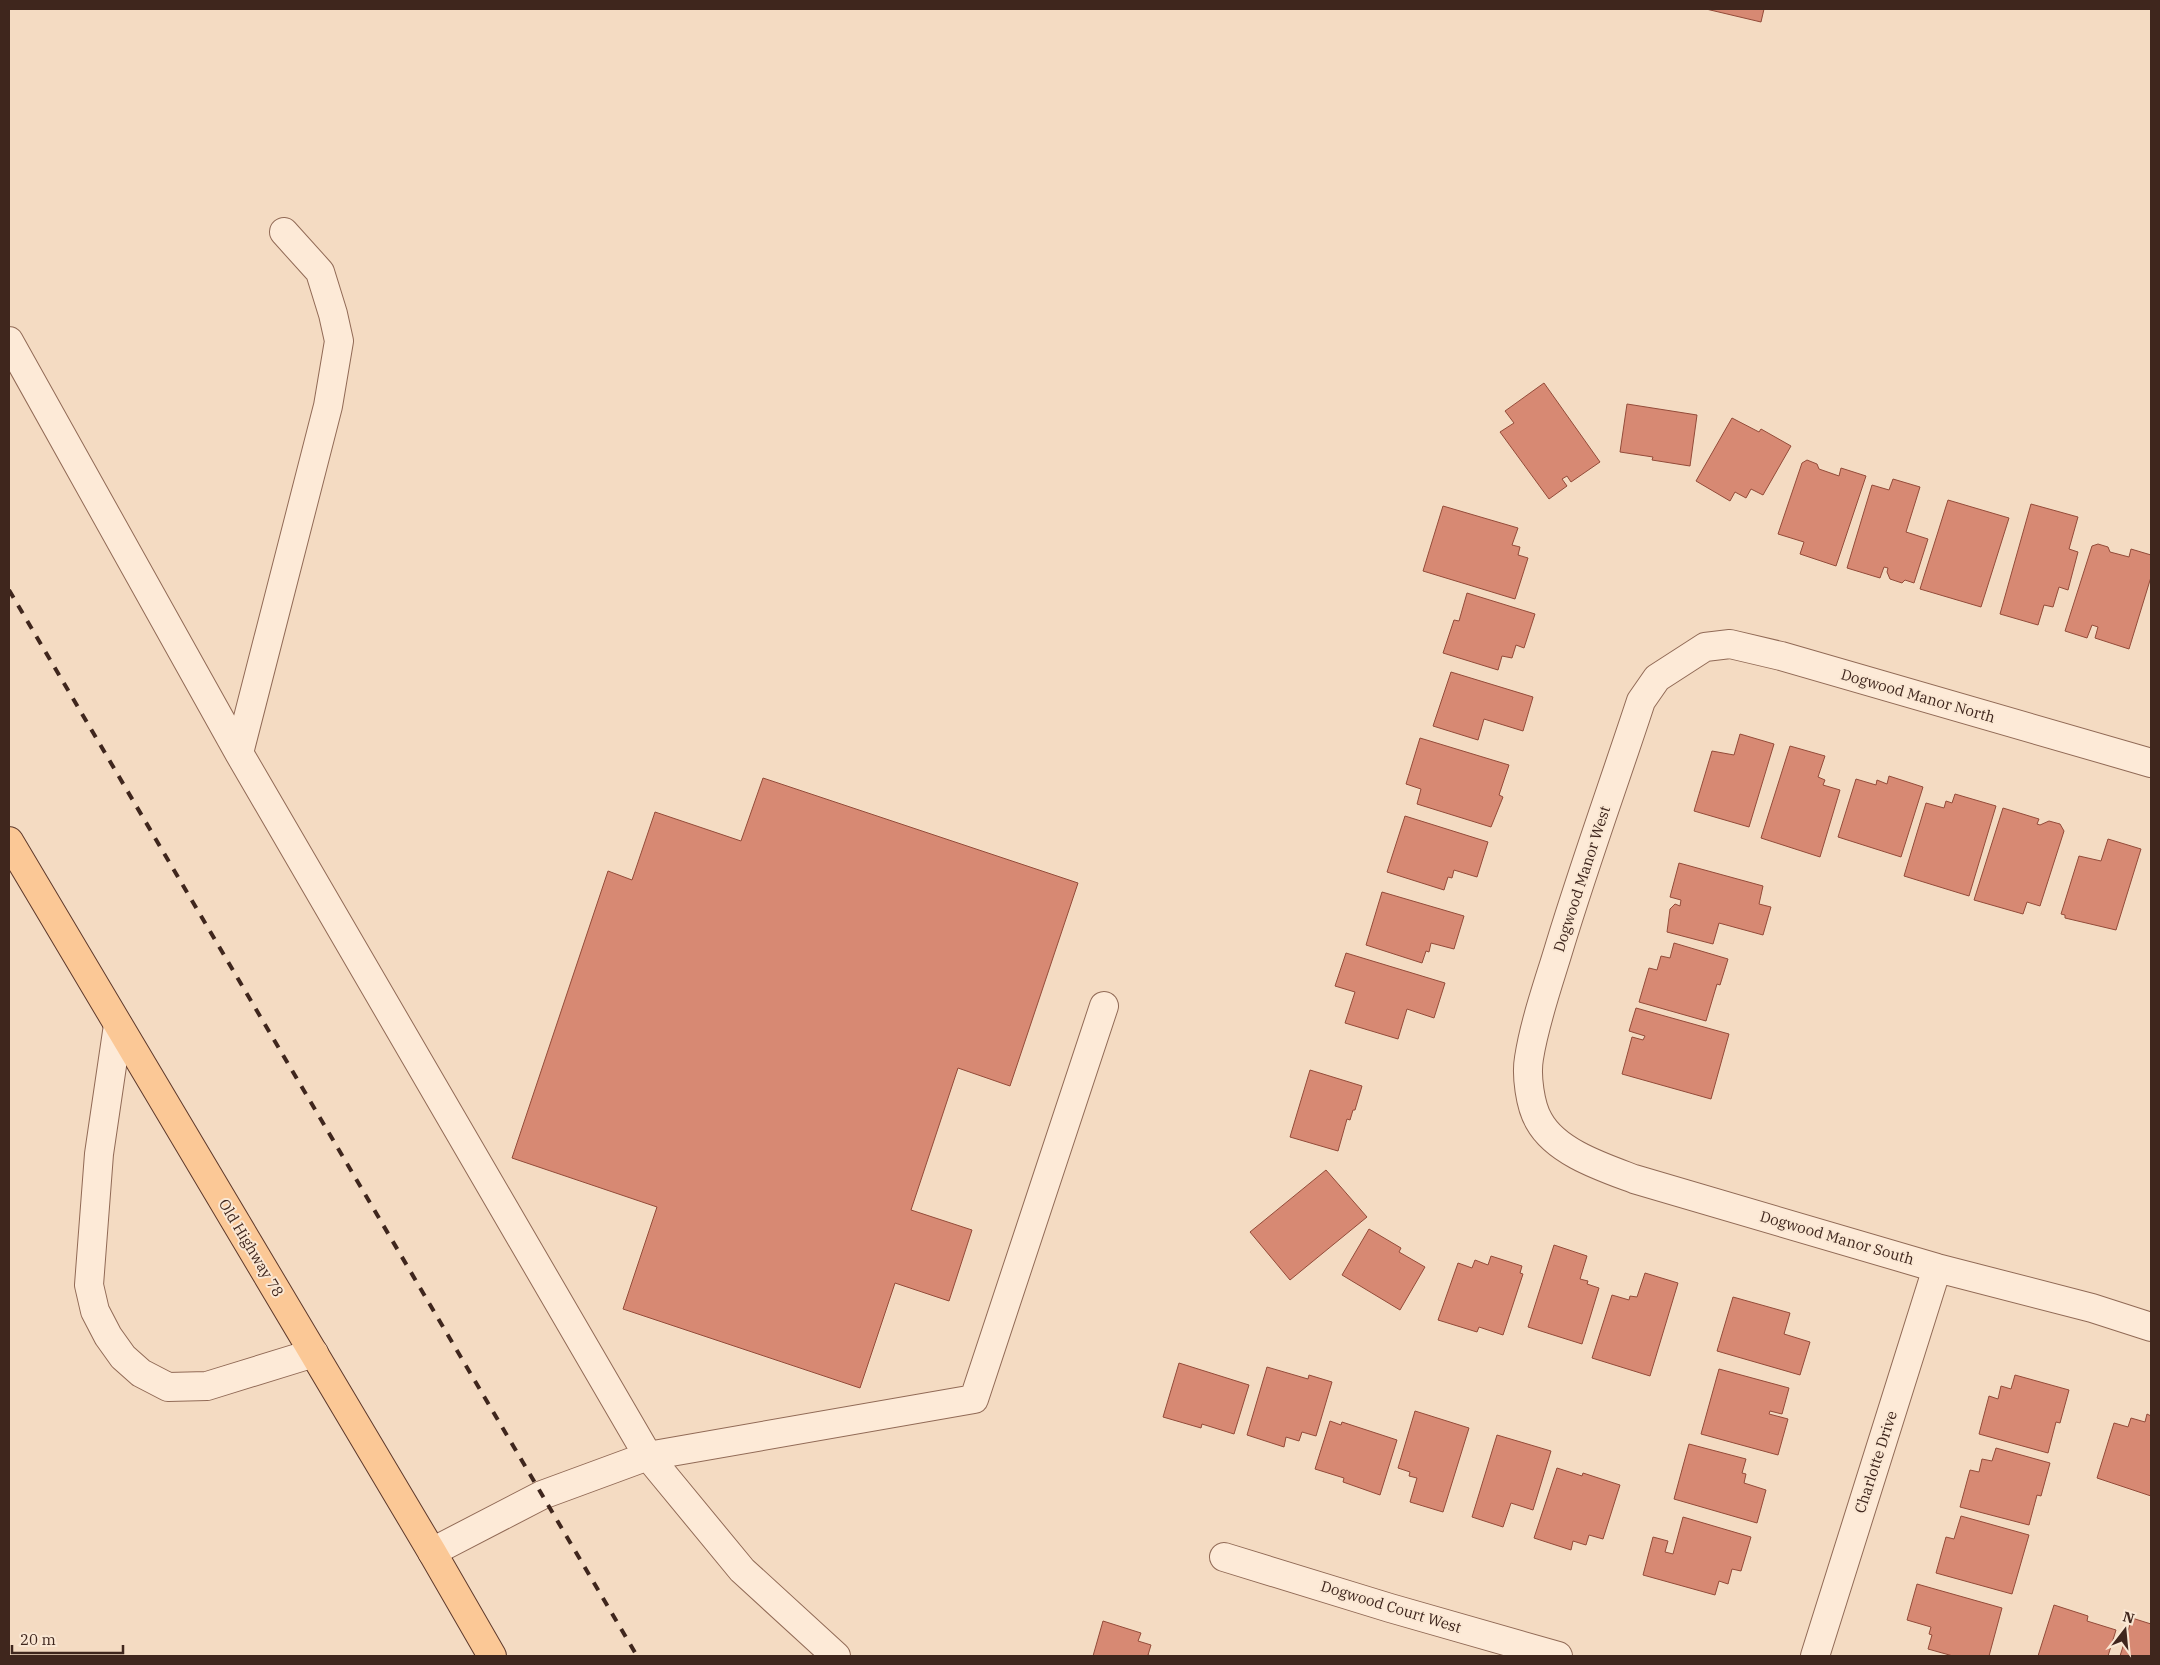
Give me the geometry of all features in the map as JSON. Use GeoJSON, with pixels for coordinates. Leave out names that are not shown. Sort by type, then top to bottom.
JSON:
{"type":"FeatureCollection","features":[{"type":"Feature","properties":{"kind":"main road","name":"Old Highway 78"},"geometry":{"type":"LineString","coordinates":[[9,841],[492,1656]]}},
{"type":"Feature","properties":{"kind":"street"},"geometry":{"type":"LineString","coordinates":[[239,753],[328,406],[339,341],[320,272],[284,232]]}},
{"type":"Feature","properties":{"kind":"street"},"geometry":{"type":"LineString","coordinates":[[9,340],[239,753],[648,1456],[742,1570],[836,1656]]}},
{"type":"Feature","properties":{"kind":"street","name":"Dogwood Manor North"},"geometry":{"type":"LineString","coordinates":[[1686,659],[1705,647],[1730,644],[1781,656],[2151,763]]}},
{"type":"Feature","properties":{"kind":"street","name":"Dogwood Manor West"},"geometry":{"type":"LineString","coordinates":[[1538,1120],[1529,1089],[1529,1060],[1540,1011],[1576,894],[1641,701],[1657,678],[1686,659]]}},
{"type":"Feature","properties":{"kind":"street"},"geometry":{"type":"LineString","coordinates":[[432,1552],[542,1495],[648,1456],[974,1399],[1104,1006]]}},
{"type":"Feature","properties":{"kind":"street"},"geometry":{"type":"LineString","coordinates":[[118,1025],[99,1154],[89,1284],[95,1311],[108,1336],[123,1356],[141,1373],[168,1388],[207,1386],[314,1353]]}},
{"type":"Feature","properties":{"kind":"street","name":"Dogwood Manor South"},"geometry":{"type":"LineString","coordinates":[[1538,1120],[1552,1139],[1596,1165],[1624,1176],[1937,1268],[2083,1306],[2151,1326]]}},
{"type":"Feature","properties":{"kind":"street","name":"Charlotte Drive"},"geometry":{"type":"LineString","coordinates":[[1815,1656],[1937,1268]]}},
{"type":"Feature","properties":{"kind":"street","name":"Dogwood Court West"},"geometry":{"type":"LineString","coordinates":[[1224,1557],[1390,1608],[1558,1656]]}},
{"type":"Feature","properties":{"kind":"building"},"geometry":{"type":"Polygon","coordinates":[[[1706,9],[1764,9],[1761,22],[1706,9]]]}},
{"type":"Feature","properties":{"kind":"building"},"geometry":{"type":"Polygon","coordinates":[[[1544,383],[1600,462],[1571,482],[1567,476],[1562,479],[1567,486],[1549,499],[1500,432],[1514,423],[1505,411],[1544,383]]]}},
{"type":"Feature","properties":{"kind":"building"},"geometry":{"type":"Polygon","coordinates":[[[1627,404],[1697,415],[1690,466],[1652,460],[1653,457],[1620,452],[1627,404]]]}},
{"type":"Feature","properties":{"kind":"building"},"geometry":{"type":"Polygon","coordinates":[[[1732,418],[1759,432],[1761,429],[1791,446],[1763,495],[1751,489],[1746,498],[1735,492],[1730,501],[1696,481],[1732,418]]]}},
{"type":"Feature","properties":{"kind":"building"},"geometry":{"type":"Polygon","coordinates":[[[1807,460],[1817,464],[1819,469],[1839,476],[1841,468],[1866,476],[1836,566],[1800,554],[1804,542],[1778,534],[1802,463],[1807,460]]]}},
{"type":"Feature","properties":{"kind":"building"},"geometry":{"type":"Polygon","coordinates":[[[1893,479],[1920,487],[1906,532],[1928,539],[1914,583],[1905,580],[1902,583],[1890,579],[1887,572],[1888,568],[1884,567],[1880,578],[1847,568],[1872,485],[1889,490],[1893,479]]]}},
{"type":"Feature","properties":{"kind":"building"},"geometry":{"type":"Polygon","coordinates":[[[1948,500],[2009,518],[1981,607],[1920,589],[1948,500]]]}},
{"type":"Feature","properties":{"kind":"building"},"geometry":{"type":"Polygon","coordinates":[[[2031,504],[2078,517],[2069,549],[2078,552],[2068,590],[2059,587],[2053,607],[2044,605],[2038,625],[2000,614],[2031,504]]]}},
{"type":"Feature","properties":{"kind":"building"},"geometry":{"type":"Polygon","coordinates":[[[1443,506],[1518,528],[1512,545],[1520,547],[1518,555],[1528,558],[1515,599],[1423,571],[1443,506]]]}},
{"type":"Feature","properties":{"kind":"building"},"geometry":{"type":"Polygon","coordinates":[[[2098,544],[2108,547],[2110,552],[2129,557],[2131,549],[2151,555],[2151,577],[2129,649],[2095,638],[2098,627],[2092,625],[2087,638],[2065,631],[2092,546],[2098,544]]]}},
{"type":"Feature","properties":{"kind":"building"},"geometry":{"type":"Polygon","coordinates":[[[1467,593],[1535,614],[1524,648],[1516,645],[1512,658],[1502,656],[1498,670],[1443,653],[1454,620],[1459,621],[1467,593]]]}},
{"type":"Feature","properties":{"kind":"building"},"geometry":{"type":"Polygon","coordinates":[[[1451,672],[1533,697],[1523,731],[1484,719],[1478,740],[1433,726],[1451,672]]]}},
{"type":"Feature","properties":{"kind":"building"},"geometry":{"type":"Polygon","coordinates":[[[1740,734],[1774,744],[1749,827],[1694,811],[1712,751],[1734,755],[1740,734]]]}},
{"type":"Feature","properties":{"kind":"building"},"geometry":{"type":"Polygon","coordinates":[[[1420,738],[1509,765],[1499,795],[1503,797],[1491,827],[1417,804],[1421,789],[1406,784],[1420,738]]]}},
{"type":"Feature","properties":{"kind":"building"},"geometry":{"type":"Polygon","coordinates":[[[1790,746],[1825,756],[1818,777],[1825,780],[1823,785],[1840,790],[1820,857],[1761,838],[1790,746]]]}},
{"type":"Feature","properties":{"kind":"building"},"geometry":{"type":"Polygon","coordinates":[[[1889,776],[1923,787],[1901,857],[1838,837],[1856,779],[1876,785],[1877,780],[1887,784],[1889,776]]]}},
{"type":"Feature","properties":{"kind":"building"},"geometry":{"type":"Polygon","coordinates":[[[763,778],[1078,883],[1010,1086],[958,1068],[911,1210],[972,1230],[949,1301],[895,1283],[860,1388],[623,1309],[657,1207],[512,1158],[608,871],[632,880],[655,812],[741,841],[763,778]]]}},
{"type":"Feature","properties":{"kind":"building"},"geometry":{"type":"Polygon","coordinates":[[[1955,794],[1996,806],[1969,896],[1904,876],[1926,803],[1944,808],[1946,801],[1952,803],[1955,794]]]}},
{"type":"Feature","properties":{"kind":"building"},"geometry":{"type":"Polygon","coordinates":[[[2003,808],[2039,819],[2037,824],[2040,825],[2049,821],[2060,824],[2064,831],[2040,906],[2027,902],[2023,914],[1974,900],[2003,808]]]}},
{"type":"Feature","properties":{"kind":"building"},"geometry":{"type":"Polygon","coordinates":[[[1405,816],[1488,842],[1477,877],[1454,870],[1452,878],[1448,877],[1444,890],[1387,872],[1405,816]]]}},
{"type":"Feature","properties":{"kind":"building"},"geometry":{"type":"Polygon","coordinates":[[[2108,839],[2141,849],[2116,930],[2065,918],[2065,915],[2061,914],[2079,856],[2101,861],[2108,839]]]}},
{"type":"Feature","properties":{"kind":"building"},"geometry":{"type":"Polygon","coordinates":[[[1679,863],[1763,886],[1759,904],[1771,907],[1763,935],[1719,923],[1713,944],[1667,932],[1670,909],[1675,904],[1680,906],[1681,900],[1670,897],[1679,863]]]}},
{"type":"Feature","properties":{"kind":"building"},"geometry":{"type":"Polygon","coordinates":[[[1382,892],[1464,916],[1454,949],[1431,943],[1429,952],[1426,951],[1422,963],[1366,945],[1382,892]]]}},
{"type":"Feature","properties":{"kind":"building"},"geometry":{"type":"Polygon","coordinates":[[[1674,943],[1728,959],[1720,985],[1717,984],[1706,1021],[1639,1002],[1649,968],[1657,970],[1661,956],[1670,958],[1674,943]]]}},
{"type":"Feature","properties":{"kind":"building"},"geometry":{"type":"Polygon","coordinates":[[[1346,953],[1445,983],[1434,1018],[1407,1009],[1398,1039],[1345,1023],[1355,992],[1335,986],[1346,953]]]}},
{"type":"Feature","properties":{"kind":"building"},"geometry":{"type":"Polygon","coordinates":[[[1636,1008],[1729,1034],[1711,1099],[1622,1074],[1632,1037],[1643,1040],[1645,1036],[1629,1031],[1636,1008]]]}},
{"type":"Feature","properties":{"kind":"building"},"geometry":{"type":"Polygon","coordinates":[[[1310,1070],[1362,1086],[1355,1110],[1353,1110],[1350,1120],[1347,1119],[1338,1151],[1290,1137],[1310,1070]]]}},
{"type":"Feature","properties":{"kind":"building"},"geometry":{"type":"Polygon","coordinates":[[[1326,1170],[1367,1217],[1290,1280],[1250,1232],[1326,1170]]]}},
{"type":"Feature","properties":{"kind":"building"},"geometry":{"type":"Polygon","coordinates":[[[1369,1229],[1401,1248],[1399,1252],[1425,1267],[1400,1310],[1342,1275],[1369,1229]]]}},
{"type":"Feature","properties":{"kind":"building"},"geometry":{"type":"Polygon","coordinates":[[[1554,1245],[1587,1256],[1580,1279],[1588,1281],[1587,1284],[1599,1288],[1582,1344],[1528,1327],[1554,1245]]]}},
{"type":"Feature","properties":{"kind":"building"},"geometry":{"type":"Polygon","coordinates":[[[1491,1256],[1522,1266],[1520,1273],[1523,1274],[1503,1335],[1479,1327],[1477,1332],[1438,1320],[1458,1263],[1472,1268],[1475,1260],[1488,1265],[1491,1256]]]}},
{"type":"Feature","properties":{"kind":"building"},"geometry":{"type":"Polygon","coordinates":[[[1645,1273],[1678,1283],[1650,1376],[1592,1358],[1612,1295],[1629,1300],[1630,1296],[1637,1297],[1645,1273]]]}},
{"type":"Feature","properties":{"kind":"building"},"geometry":{"type":"Polygon","coordinates":[[[1733,1297],[1790,1313],[1784,1334],[1810,1342],[1800,1375],[1717,1351],[1733,1297]]]}},
{"type":"Feature","properties":{"kind":"building"},"geometry":{"type":"Polygon","coordinates":[[[1179,1363],[1249,1385],[1234,1434],[1202,1424],[1201,1428],[1163,1417],[1179,1363]]]}},
{"type":"Feature","properties":{"kind":"building"},"geometry":{"type":"Polygon","coordinates":[[[1267,1367],[1308,1379],[1309,1375],[1332,1382],[1316,1436],[1302,1432],[1299,1441],[1286,1437],[1284,1447],[1247,1435],[1267,1367]]]}},
{"type":"Feature","properties":{"kind":"building"},"geometry":{"type":"Polygon","coordinates":[[[1719,1369],[1789,1388],[1782,1414],[1770,1411],[1769,1414],[1788,1419],[1778,1455],[1701,1434],[1719,1369]]]}},
{"type":"Feature","properties":{"kind":"building"},"geometry":{"type":"Polygon","coordinates":[[[2015,1375],[2069,1390],[2060,1423],[2056,1422],[2048,1453],[1979,1434],[1989,1396],[1998,1399],[2001,1386],[2011,1389],[2015,1375]]]}},
{"type":"Feature","properties":{"kind":"building"},"geometry":{"type":"Polygon","coordinates":[[[1415,1411],[1469,1428],[1443,1512],[1410,1502],[1417,1478],[1409,1476],[1410,1472],[1398,1468],[1415,1411]]]}},
{"type":"Feature","properties":{"kind":"building"},"geometry":{"type":"Polygon","coordinates":[[[2147,1414],[2151,1416],[2151,1496],[2097,1478],[2114,1423],[2128,1427],[2131,1418],[2145,1422],[2147,1414]]]}},
{"type":"Feature","properties":{"kind":"building"},"geometry":{"type":"Polygon","coordinates":[[[1330,1421],[1341,1425],[1342,1422],[1397,1440],[1380,1495],[1343,1482],[1344,1478],[1315,1469],[1330,1421]]]}},
{"type":"Feature","properties":{"kind":"building"},"geometry":{"type":"Polygon","coordinates":[[[1497,1435],[1551,1451],[1533,1510],[1511,1503],[1503,1527],[1472,1517],[1497,1435]]]}},
{"type":"Feature","properties":{"kind":"building"},"geometry":{"type":"Polygon","coordinates":[[[1689,1444],[1746,1459],[1742,1473],[1746,1474],[1744,1483],[1766,1490],[1757,1523],[1674,1499],[1689,1444]]]}},
{"type":"Feature","properties":{"kind":"building"},"geometry":{"type":"Polygon","coordinates":[[[1996,1448],[2050,1463],[2041,1496],[2037,1495],[2029,1525],[1960,1507],[1970,1470],[1979,1472],[1982,1459],[1992,1461],[1996,1448]]]}},
{"type":"Feature","properties":{"kind":"building"},"geometry":{"type":"Polygon","coordinates":[[[1557,1468],[1582,1476],[1583,1473],[1620,1485],[1603,1539],[1589,1535],[1586,1545],[1573,1541],[1571,1550],[1534,1538],[1557,1468]]]}},
{"type":"Feature","properties":{"kind":"building"},"geometry":{"type":"Polygon","coordinates":[[[1961,1516],[2029,1535],[2012,1594],[1936,1573],[1946,1537],[1954,1539],[1961,1516]]]}},
{"type":"Feature","properties":{"kind":"building"},"geometry":{"type":"Polygon","coordinates":[[[1683,1517],[1751,1537],[1741,1571],[1732,1569],[1728,1584],[1719,1581],[1715,1595],[1643,1575],[1653,1537],[1668,1541],[1665,1552],[1673,1554],[1683,1517]]]}},
{"type":"Feature","properties":{"kind":"building"},"geometry":{"type":"Polygon","coordinates":[[[1917,1584],[2002,1608],[1989,1656],[1953,1656],[1928,1649],[1932,1635],[1929,1634],[1931,1627],[1907,1620],[1917,1584]]]}},
{"type":"Feature","properties":{"kind":"building"},"geometry":{"type":"Polygon","coordinates":[[[2054,1605],[2088,1616],[2087,1621],[2116,1630],[2108,1656],[2038,1656],[2054,1605]]]}},
{"type":"Feature","properties":{"kind":"building"},"geometry":{"type":"Polygon","coordinates":[[[2132,1618],[2151,1624],[2151,1656],[2120,1656],[2132,1618]]]}},
{"type":"Feature","properties":{"kind":"building"},"geometry":{"type":"Polygon","coordinates":[[[1103,1621],[1141,1633],[1138,1641],[1151,1645],[1148,1655],[1152,1656],[1093,1656],[1103,1621]]]}},
{"type":"Feature","properties":{"kind":"railway"},"geometry":{"type":"LineString","coordinates":[[9,590],[637,1656]]}}]}
